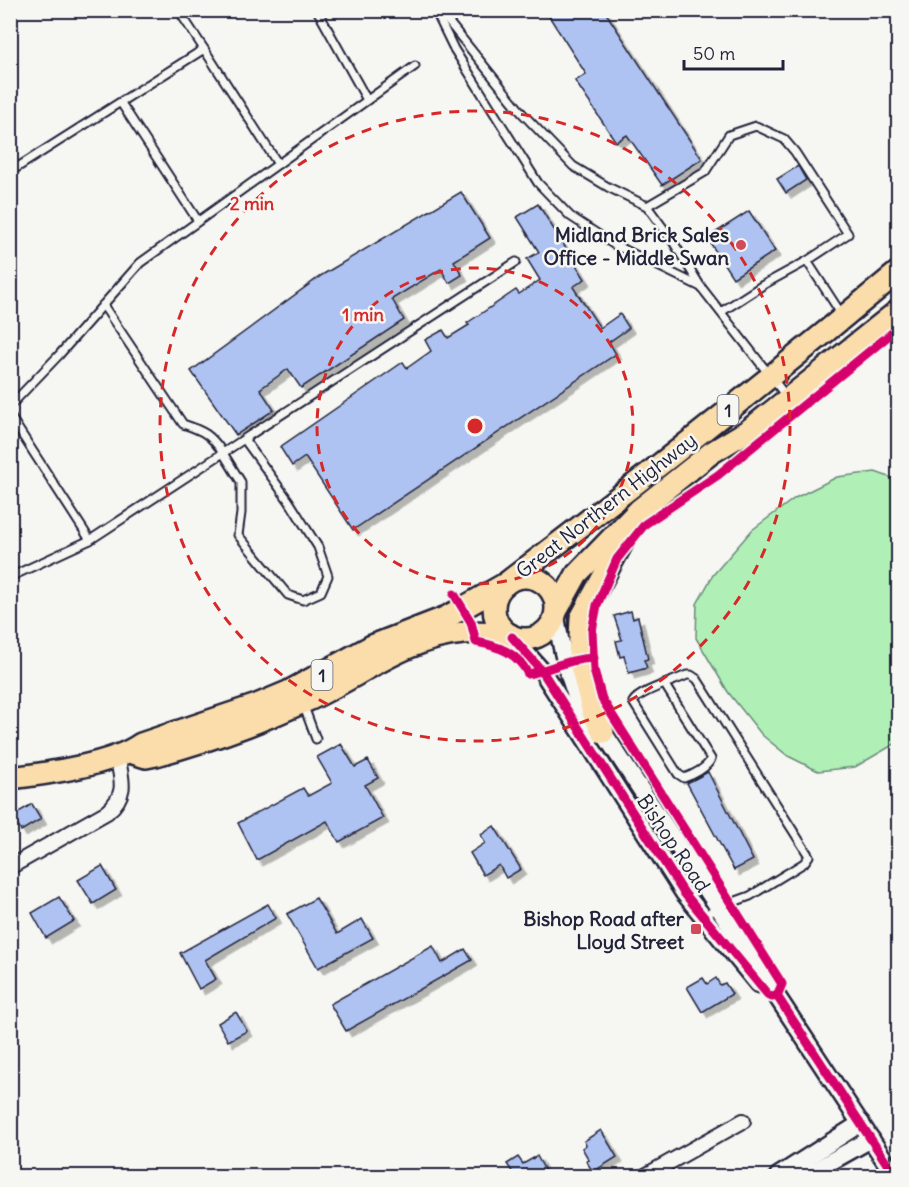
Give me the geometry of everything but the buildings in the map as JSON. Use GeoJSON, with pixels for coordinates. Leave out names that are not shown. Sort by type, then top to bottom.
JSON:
{"type":"FeatureCollection","features":[{"type":"Feature","properties":{"kind":"main road","name":"Great Northern Highway"},"geometry":{"type":"LineString","coordinates":[[300,695],[372,646],[447,617],[508,582],[844,318],[898,272]]}},
{"type":"Feature","properties":{"kind":"main road","name":"Great Northern Highway"},"geometry":{"type":"LineString","coordinates":[[556,613],[577,574],[639,510],[711,453],[749,430],[894,314]]}},
{"type":"Feature","properties":{"kind":"main road"},"geometry":{"type":"LineString","coordinates":[[844,318],[860,324],[876,322],[894,314]]}},
{"type":"Feature","properties":{"kind":"main road"},"geometry":{"type":"LineString","coordinates":[[603,732],[590,700],[579,658],[581,618],[639,510]]}},
{"type":"Feature","properties":{"kind":"main road","name":"1"},"geometry":{"type":"LineString","coordinates":[[522,576],[542,581],[555,596],[556,613],[549,629],[538,637],[525,640],[511,636],[496,620],[494,606],[498,593],[508,582],[522,576]]}},
{"type":"Feature","properties":{"kind":"main road","name":"Great Northern Highway"},"geometry":{"type":"LineString","coordinates":[[10,778],[48,773],[123,754],[141,744],[257,705],[300,695],[439,637],[483,632],[511,636]]}},
{"type":"Feature","properties":{"kind":"street","name":"Bishop Road"},"geometry":{"type":"LineString","coordinates":[[556,613],[564,662],[576,700],[594,734],[603,732],[710,912],[769,996],[777,996],[895,1174]]}},
{"type":"Feature","properties":{"kind":"street","name":"Bishop Road"},"geometry":{"type":"LineString","coordinates":[[511,636],[542,671],[675,879],[710,912]]}},
{"type":"Feature","properties":{"kind":"street"},"geometry":{"type":"LineString","coordinates":[[10,867],[107,812],[117,804],[122,793],[123,754]]}},
{"type":"Feature","properties":{"kind":"street"},"geometry":{"type":"LineString","coordinates":[[645,1176],[743,1121]]}},
{"type":"Feature","properties":{"kind":"street"},"geometry":{"type":"LineString","coordinates":[[778,1176],[861,1123]]}},
{"type":"Feature","properties":{"kind":"street"},"geometry":{"type":"LineString","coordinates":[[805,1176],[871,1139]]}},
{"type":"Feature","properties":{"kind":"lane"},"geometry":{"type":"LineString","coordinates":[[194,10],[183,17],[278,164]]}},
{"type":"Feature","properties":{"kind":"lane"},"geometry":{"type":"LineString","coordinates":[[317,10],[367,100]]}},
{"type":"Feature","properties":{"kind":"lane"},"geometry":{"type":"LineString","coordinates":[[435,10],[453,49],[538,183],[562,208],[570,216],[613,244],[701,287]]}},
{"type":"Feature","properties":{"kind":"lane"},"geometry":{"type":"LineString","coordinates":[[440,10],[522,113],[573,166],[608,187],[647,206],[672,240],[701,287],[788,399]]}},
{"type":"Feature","properties":{"kind":"lane"},"geometry":{"type":"LineString","coordinates":[[10,172],[204,49]]}},
{"type":"Feature","properties":{"kind":"lane"},"geometry":{"type":"LineString","coordinates":[[10,406],[140,263],[415,66]]}},
{"type":"Feature","properties":{"kind":"lane"},"geometry":{"type":"LineString","coordinates":[[121,103],[198,221]]}},
{"type":"Feature","properties":{"kind":"lane"},"geometry":{"type":"LineString","coordinates":[[647,206],[705,172],[729,135],[756,126],[784,138],[795,152],[848,234],[721,312]]}},
{"type":"Feature","properties":{"kind":"lane"},"geometry":{"type":"LineString","coordinates":[[807,261],[844,318]]}},
{"type":"Feature","properties":{"kind":"lane"},"geometry":{"type":"LineString","coordinates":[[10,577],[90,540],[516,262]]}},
{"type":"Feature","properties":{"kind":"lane"},"geometry":{"type":"LineString","coordinates":[[103,304],[183,424],[212,437],[241,482],[238,535],[288,595],[303,600],[321,592],[328,576],[318,547],[289,501],[244,439]]}},
{"type":"Feature","properties":{"kind":"lane"},"geometry":{"type":"LineString","coordinates":[[10,416],[90,540]]}},
{"type":"Feature","properties":{"kind":"lane"},"geometry":{"type":"LineString","coordinates":[[665,685],[711,759],[707,765],[684,778],[678,774],[633,702],[636,697],[665,685],[691,675],[697,679],[809,856],[804,863],[750,896],[710,912]]}},
{"type":"Feature","properties":{"kind":"lane"},"geometry":{"type":"LineString","coordinates":[[300,695],[316,739]]}},
{"type":"Feature","properties":{"kind":"green space"},"geometry":{"type":"Polygon","coordinates":[[[875,472],[898,480],[898,742],[855,767],[818,771],[788,756],[762,735],[728,692],[696,638],[697,604],[713,575],[752,530],[795,498],[837,477],[875,472]]]}},
{"type":"Feature","properties":{"kind":"cycle path"},"geometry":{"type":"LineString","coordinates":[[777,996],[782,984],[602,699],[594,670],[592,631],[597,605],[617,559],[645,524],[718,475],[898,328]]}},
{"type":"Feature","properties":{"kind":"cycle path"},"geometry":{"type":"LineString","coordinates":[[454,594],[471,622],[476,642],[513,655],[524,666],[528,674],[575,660],[594,658]]}},
{"type":"Feature","properties":{"kind":"cycle path"},"geometry":{"type":"LineString","coordinates":[[512,637],[542,671],[684,893],[769,996],[777,996]]}},
{"type":"Feature","properties":{"kind":"cycle path"},"geometry":{"type":"LineString","coordinates":[[777,996],[895,1176]]}},
{"type":"Feature","properties":{"kind":"place","name":"Midland Brick Sales Office - Middle Swan"},"geometry":{"type":"Point","coordinates":[741,245]}},
{"type":"Feature","properties":{"kind":"place","name":"Bishop Road after Lloyd Street"},"geometry":{"type":"Point","coordinates":[696,929]}}]}
